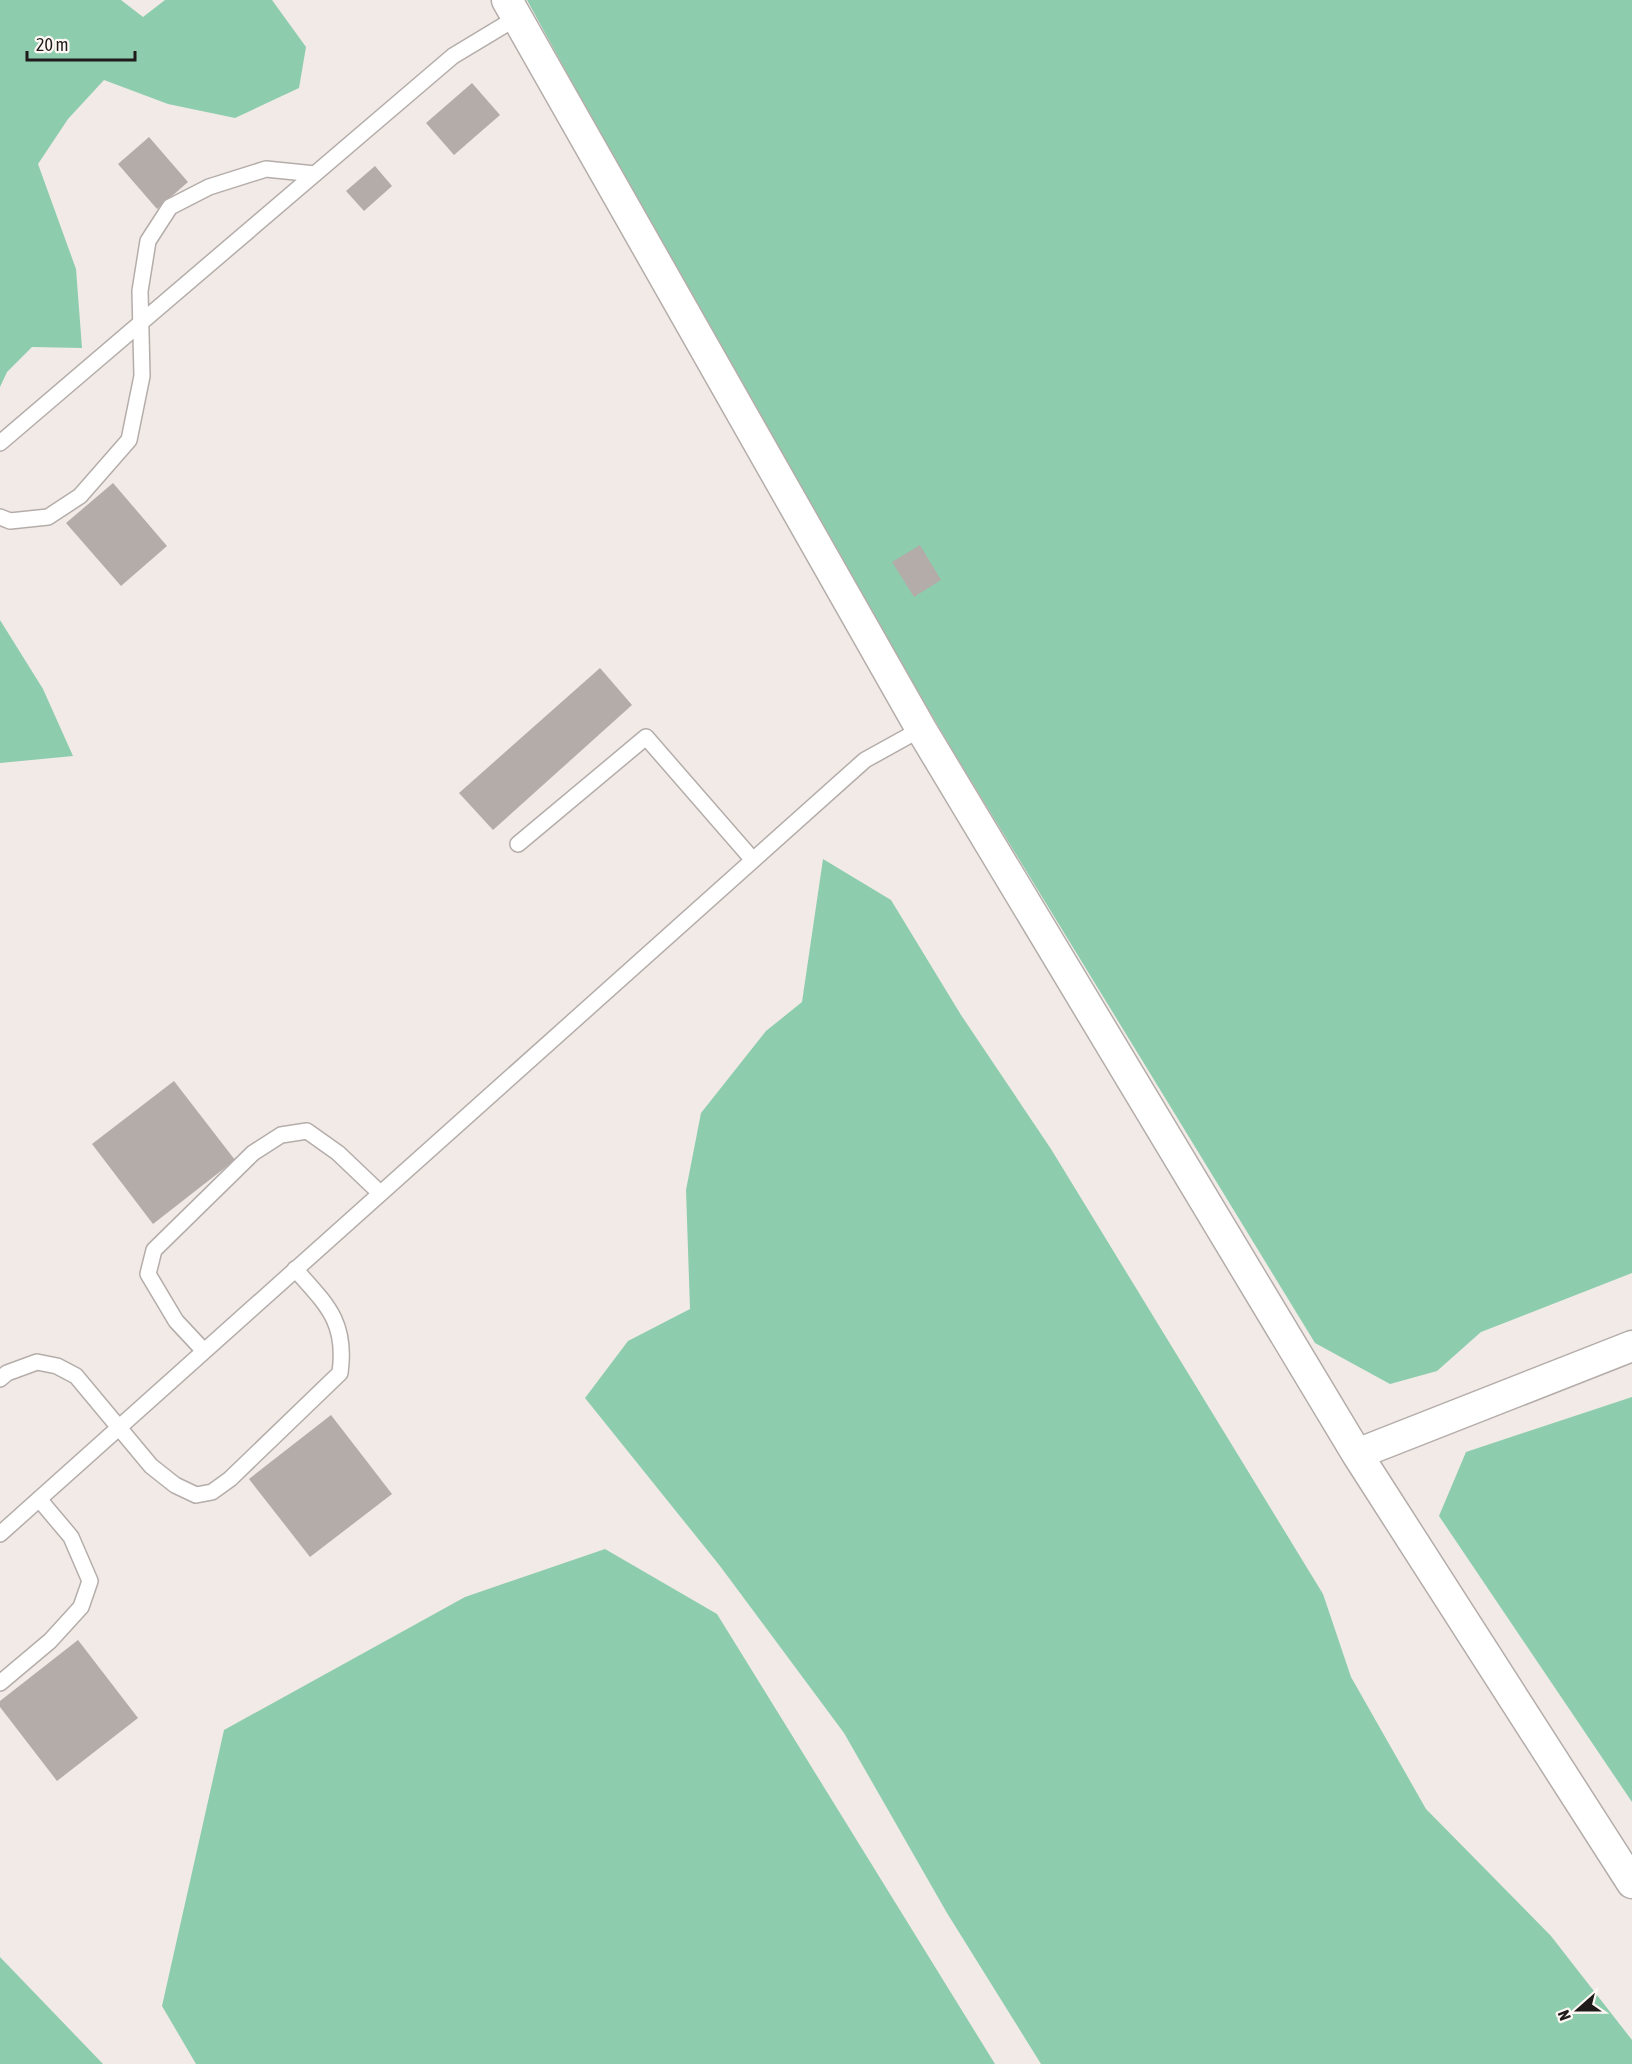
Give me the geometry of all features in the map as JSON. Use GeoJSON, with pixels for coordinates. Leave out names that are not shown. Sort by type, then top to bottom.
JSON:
{"type":"FeatureCollection","features":[{"type":"Feature","properties":{"kind":"street"},"geometry":{"type":"LineString","coordinates":[[511,9],[921,729],[1357,1454],[1632,1883]]}},
{"type":"Feature","properties":{"kind":"street"},"geometry":{"type":"LineString","coordinates":[[1357,1454],[1632,1346]]}},
{"type":"Feature","properties":{"kind":"lane"},"geometry":{"type":"LineString","coordinates":[[0,443],[511,9]]}},
{"type":"Feature","properties":{"kind":"lane"},"geometry":{"type":"LineString","coordinates":[[0,517],[10,521],[48,517],[80,496],[129,440],[142,376],[140,291],[148,241],[171,207],[209,187],[266,169],[315,174]]}},
{"type":"Feature","properties":{"kind":"lane"},"geometry":{"type":"LineString","coordinates":[[0,1534],[865,760],[921,729]]}},
{"type":"Feature","properties":{"kind":"lane"},"geometry":{"type":"LineString","coordinates":[[518,844],[646,737],[753,860]]}},
{"type":"Feature","properties":{"kind":"lane"},"geometry":{"type":"LineString","coordinates":[[204,1351],[176,1321],[148,1274],[154,1250],[253,1153],[281,1135],[307,1131],[338,1153],[380,1193]]}},
{"type":"Feature","properties":{"kind":"lane"},"geometry":{"type":"LineString","coordinates":[[0,1379],[8,1373],[37,1362],[57,1366],[76,1376],[151,1466],[175,1485],[196,1495],[212,1492],[230,1479],[340,1373],[343,1349],[336,1319],[295,1269]]}},
{"type":"Feature","properties":{"kind":"lane"},"geometry":{"type":"LineString","coordinates":[[0,1683],[50,1641],[81,1607],[90,1581],[71,1537],[39,1499]]}},
{"type":"Feature","properties":{"kind":"green space"},"geometry":{"type":"Polygon","coordinates":[[[0,0],[121,0],[143,17],[165,0],[272,0],[306,47],[299,88],[235,118],[168,104],[104,80],[68,119],[38,164],[76,269],[82,348],[32,347],[7,372],[0,387],[0,0]]]}},
{"type":"Feature","properties":{"kind":"green space"},"geometry":{"type":"Polygon","coordinates":[[[527,0],[1632,0],[1632,1273],[1481,1332],[1437,1371],[1390,1384],[1315,1343],[959,761],[746,400],[527,0]]]}},
{"type":"Feature","properties":{"kind":"green space"},"geometry":{"type":"Polygon","coordinates":[[[0,620],[43,689],[73,756],[0,763],[0,620]]]}},
{"type":"Feature","properties":{"kind":"green space"},"geometry":{"type":"Polygon","coordinates":[[[823,859],[891,900],[961,1015],[1051,1149],[1323,1594],[1351,1677],[1426,1809],[1551,1936],[1632,2040],[1632,2064],[1041,2064],[947,1913],[844,1733],[720,1566],[585,1398],[628,1341],[690,1309],[686,1190],[701,1113],[766,1031],[802,1002],[823,859]]]}},
{"type":"Feature","properties":{"kind":"green space"},"geometry":{"type":"Polygon","coordinates":[[[1632,1397],[1632,1802],[1439,1516],[1466,1452],[1632,1397]]]}},
{"type":"Feature","properties":{"kind":"green space"},"geometry":{"type":"Polygon","coordinates":[[[605,1549],[717,1614],[995,2064],[196,2064],[162,2006],[224,1730],[465,1597],[605,1549]]]}},
{"type":"Feature","properties":{"kind":"green space"},"geometry":{"type":"Polygon","coordinates":[[[0,1957],[103,2064],[0,2064],[0,1957]]]}},
{"type":"Feature","properties":{"kind":"building"},"geometry":{"type":"Polygon","coordinates":[[[472,83],[500,115],[454,155],[426,123],[472,83]]]}},
{"type":"Feature","properties":{"kind":"building"},"geometry":{"type":"Polygon","coordinates":[[[149,137],[188,182],[157,209],[118,164],[149,137]]]}},
{"type":"Feature","properties":{"kind":"building"},"geometry":{"type":"Polygon","coordinates":[[[375,166],[392,186],[364,211],[346,191],[375,166]]]}},
{"type":"Feature","properties":{"kind":"building"},"geometry":{"type":"Polygon","coordinates":[[[113,483],[167,546],[121,586],[66,523],[113,483]]]}},
{"type":"Feature","properties":{"kind":"building"},"geometry":{"type":"Polygon","coordinates":[[[920,545],[941,580],[914,597],[892,562],[920,545]]]}},
{"type":"Feature","properties":{"kind":"building"},"geometry":{"type":"Polygon","coordinates":[[[600,668],[632,705],[493,830],[459,793],[600,668]]]}},
{"type":"Feature","properties":{"kind":"building"},"geometry":{"type":"Polygon","coordinates":[[[174,1081],[235,1160],[153,1224],[92,1144],[174,1081]]]}},
{"type":"Feature","properties":{"kind":"building"},"geometry":{"type":"Polygon","coordinates":[[[331,1415],[392,1494],[310,1557],[249,1479],[331,1415]]]}},
{"type":"Feature","properties":{"kind":"building"},"geometry":{"type":"Polygon","coordinates":[[[78,1640],[138,1718],[57,1781],[0,1707],[0,1701],[78,1640]]]}}]}
